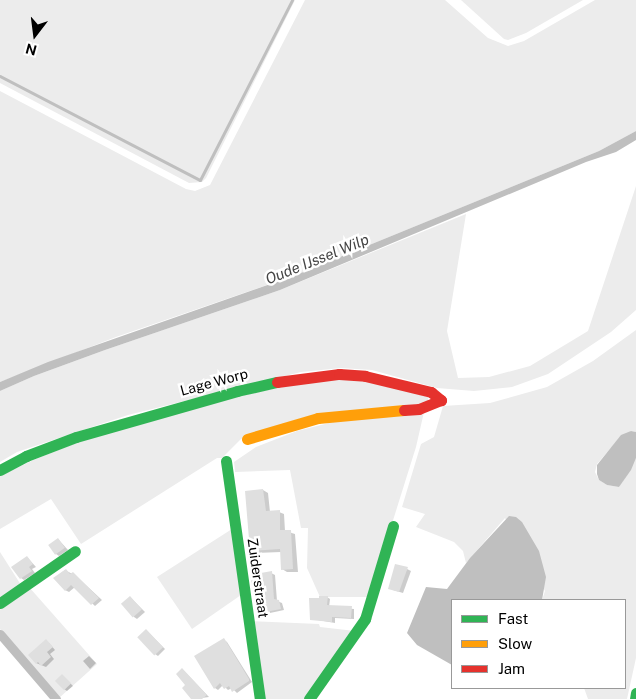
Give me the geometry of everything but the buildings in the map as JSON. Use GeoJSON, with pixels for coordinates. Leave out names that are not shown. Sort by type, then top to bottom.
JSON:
{"type":"FeatureCollection","features":[{"type":"Feature","properties":{"kind":"street","name":"Lage Worp"},"geometry":{"type":"LineString","coordinates":[[0,470],[26,456],[76,437],[236,391],[293,379],[339,374],[365,376],[431,392],[441,400],[419,409],[318,418],[247,439]]}},
{"type":"Feature","properties":{"kind":"street","name":"Zuiderstraat"},"geometry":{"type":"LineString","coordinates":[[226,461],[260,699]]}},
{"type":"Feature","properties":{"kind":"street"},"geometry":{"type":"LineString","coordinates":[[309,699],[365,618],[393,526]]}},
{"type":"Feature","properties":{"kind":"street"},"geometry":{"type":"LineString","coordinates":[[0,603],[75,552]]}},
{"type":"Feature","properties":{"kind":"street"},"geometry":{"type":"LineString","coordinates":[[0,634],[56,699]]}},
{"type":"Feature","properties":{"kind":"street"},"geometry":{"type":"LineString","coordinates":[[634,699],[636,693]]}},
{"type":"Feature","properties":{"kind":"shaded area"},"geometry":{"type":"Polygon","coordinates":[[[0,0],[295,0],[206,178],[202,182],[189,183],[0,83],[0,0]]]}},
{"type":"Feature","properties":{"kind":"shaded area"},"geometry":{"type":"Polygon","coordinates":[[[305,0],[445,0],[488,38],[508,46],[524,41],[595,0],[636,0],[636,131],[599,151],[296,275],[116,337],[0,382],[0,91],[186,189],[195,191],[210,185],[305,0]]]}},
{"type":"Feature","properties":{"kind":"shaded area"},"geometry":{"type":"Polygon","coordinates":[[[461,0],[583,0],[526,33],[508,40],[504,39],[461,0]]]}},
{"type":"Feature","properties":{"kind":"shaded area"},"geometry":{"type":"Polygon","coordinates":[[[636,131],[636,140],[616,152],[586,162],[280,290],[105,350],[34,376],[0,391],[0,382],[48,362],[296,275],[599,151],[636,131]]]}},
{"type":"Feature","properties":{"kind":"shaded area"},"geometry":{"type":"Polygon","coordinates":[[[636,186],[636,310],[611,332],[548,374],[512,387],[474,391],[437,388],[372,370],[341,368],[301,372],[128,415],[17,452],[0,462],[0,391],[34,376],[105,350],[280,290],[466,214],[447,331],[458,378],[489,377],[530,366],[588,331],[636,186]]]}},
{"type":"Feature","properties":{"kind":"shaded area"},"geometry":{"type":"Polygon","coordinates":[[[636,330],[636,432],[631,431],[609,450],[597,464],[595,472],[599,480],[607,485],[619,487],[636,458],[636,658],[627,699],[588,699],[584,689],[626,689],[626,599],[542,599],[545,591],[505,518],[466,563],[463,551],[454,542],[416,527],[425,514],[402,507],[421,444],[434,437],[443,406],[490,403],[547,387],[593,361],[636,330]]]}},
{"type":"Feature","properties":{"kind":"shaded area"},"geometry":{"type":"Polygon","coordinates":[[[360,377],[428,397],[428,403],[283,424],[241,439],[222,458],[217,458],[81,544],[51,499],[0,529],[0,476],[31,461],[81,441],[235,397],[314,380],[360,377]]]}},
{"type":"Feature","properties":{"kind":"shaded area"},"geometry":{"type":"Polygon","coordinates":[[[424,412],[416,447],[369,597],[320,597],[307,568],[308,528],[301,528],[290,470],[235,472],[234,462],[256,447],[297,431],[333,422],[424,412]]]}},
{"type":"Feature","properties":{"kind":"shaded area"},"geometry":{"type":"Polygon","coordinates":[[[631,431],[636,432],[636,458],[631,470],[619,487],[607,485],[599,480],[597,465],[621,435],[631,431]]]}},
{"type":"Feature","properties":{"kind":"shaded area"},"geometry":{"type":"Polygon","coordinates":[[[509,516],[516,517],[522,522],[539,551],[546,577],[542,599],[451,599],[451,664],[417,645],[407,633],[426,587],[447,589],[470,558],[509,516]]]}},
{"type":"Feature","properties":{"kind":"shaded area"},"geometry":{"type":"Polygon","coordinates":[[[232,529],[241,595],[192,629],[157,577],[232,529]]]}},
{"type":"Feature","properties":{"kind":"shaded area"},"geometry":{"type":"Polygon","coordinates":[[[0,552],[21,585],[0,600],[0,552]]]}},
{"type":"Feature","properties":{"kind":"shaded area"},"geometry":{"type":"Polygon","coordinates":[[[29,587],[97,664],[59,698],[0,629],[0,606],[29,587]]]}},
{"type":"Feature","properties":{"kind":"shaded area"},"geometry":{"type":"Polygon","coordinates":[[[250,621],[319,624],[320,627],[355,631],[305,699],[262,699],[250,621]]]}},
{"type":"Feature","properties":{"kind":"waterway"},"geometry":{"type":"LineString","coordinates":[[0,76],[200,180],[292,0]]}},
{"type":"Feature","properties":{"kind":"traffic: fast"},"geometry":{"type":"LineString","coordinates":[[0,470],[26,456],[76,437],[237,391],[277,382]]}},
{"type":"Feature","properties":{"kind":"traffic: fast"},"geometry":{"type":"LineString","coordinates":[[226,461],[260,699]]}},
{"type":"Feature","properties":{"kind":"traffic: fast"},"geometry":{"type":"LineString","coordinates":[[309,699],[365,619],[393,526]]}},
{"type":"Feature","properties":{"kind":"traffic: fast"},"geometry":{"type":"LineString","coordinates":[[0,603],[75,551]]}},
{"type":"Feature","properties":{"kind":"traffic: fast"},"geometry":{"type":"LineString","coordinates":[[635,699],[636,693]]}},
{"type":"Feature","properties":{"kind":"traffic: slow"},"geometry":{"type":"LineString","coordinates":[[247,439],[318,418],[404,410]]}},
{"type":"Feature","properties":{"kind":"traffic: jam"},"geometry":{"type":"LineString","coordinates":[[277,382],[339,374],[365,376],[431,392],[441,400],[419,409],[404,410]]}},
{"type":"Feature","properties":{"kind":"water label","name":"Oude IJssel Wilp"},"geometry":{"type":"Point","coordinates":[317,259]}}]}
